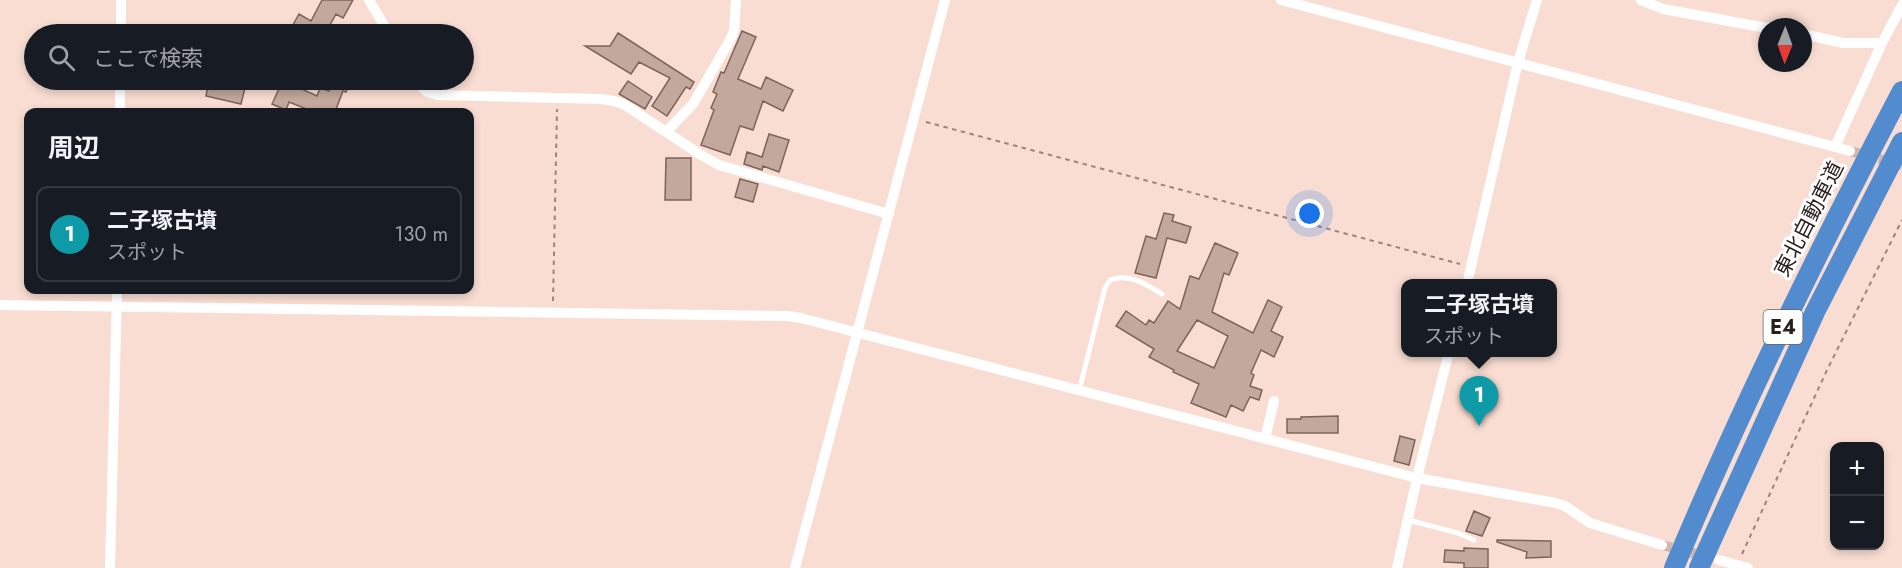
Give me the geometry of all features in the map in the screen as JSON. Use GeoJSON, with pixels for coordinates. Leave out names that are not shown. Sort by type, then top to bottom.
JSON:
{"type":"FeatureCollection","features":[{"type":"Feature","properties":{"kind":"highway","name":"東北自動車道"},"geometry":{"type":"LineString","coordinates":[[1674,568],[1725,451],[1789,315],[1902,91]]}},
{"type":"Feature","properties":{"kind":"highway","name":"E4"},"geometry":{"type":"LineString","coordinates":[[1699,568],[1815,312],[1902,142]]}},
{"type":"Feature","properties":{"kind":"street"},"geometry":{"type":"LineString","coordinates":[[121,0],[121,24]]}},
{"type":"Feature","properties":{"kind":"street"},"geometry":{"type":"LineString","coordinates":[[369,0],[383,24]]}},
{"type":"Feature","properties":{"kind":"street"},"geometry":{"type":"LineString","coordinates":[[667,131],[693,104],[729,42],[734,31],[736,0]]}},
{"type":"Feature","properties":{"kind":"street"},"geometry":{"type":"LineString","coordinates":[[795,568],[945,0]]}},
{"type":"Feature","properties":{"kind":"street"},"geometry":{"type":"LineString","coordinates":[[1281,0],[1850,151]]}},
{"type":"Feature","properties":{"kind":"street"},"geometry":{"type":"LineString","coordinates":[[1468,279],[1518,62],[1537,0]]}},
{"type":"Feature","properties":{"kind":"street"},"geometry":{"type":"LineString","coordinates":[[1641,0],[1758,26]]}},
{"type":"Feature","properties":{"kind":"street"},"geometry":{"type":"LineString","coordinates":[[1835,147],[1882,43],[1902,5]]}},
{"type":"Feature","properties":{"kind":"street"},"geometry":{"type":"LineString","coordinates":[[1812,36],[1843,43],[1882,43]]}},
{"type":"Feature","properties":{"kind":"street"},"geometry":{"type":"LineString","coordinates":[[120,90],[120,108]]}},
{"type":"Feature","properties":{"kind":"street"},"geometry":{"type":"LineString","coordinates":[[425,90],[437,95],[601,99],[621,103],[719,165],[889,214]]}},
{"type":"Feature","properties":{"kind":"street"},"geometry":{"type":"LineString","coordinates":[[110,568],[117,294]]}},
{"type":"Feature","properties":{"kind":"street"},"geometry":{"type":"LineString","coordinates":[[0,305],[788,316],[858,332],[1417,478],[1556,503],[1565,506],[1590,523],[1662,545]]}},
{"type":"Feature","properties":{"kind":"street"},"geometry":{"type":"LineString","coordinates":[[1397,568],[1448,357]]}},
{"type":"Feature","properties":{"kind":"street"},"geometry":{"type":"LineString","coordinates":[[1265,439],[1274,401]]}},
{"type":"Feature","properties":{"kind":"street"},"geometry":{"type":"LineString","coordinates":[[1719,560],[1742,567]]}},
{"type":"Feature","properties":{"kind":"lane"},"geometry":{"type":"LineString","coordinates":[[1079,391],[1105,288],[1110,280],[1116,278],[1138,281],[1162,294]]}},
{"type":"Feature","properties":{"kind":"lane"},"geometry":{"type":"LineString","coordinates":[[1408,520],[1458,533],[1474,540]]}},
{"type":"Feature","properties":{"kind":"path"},"geometry":{"type":"LineString","coordinates":[[553,313],[557,98]]}},
{"type":"Feature","properties":{"kind":"path"},"geometry":{"type":"LineString","coordinates":[[914,119],[1471,267]]}},
{"type":"Feature","properties":{"kind":"path"},"geometry":{"type":"LineString","coordinates":[[1742,567],[1828,368],[1902,220]]}},
{"type":"Feature","properties":{"kind":"building"},"geometry":{"type":"Polygon","coordinates":[[[322,0],[353,0],[343,18],[336,14],[330,24],[294,24],[299,14],[311,21],[322,0]]]}},
{"type":"Feature","properties":{"kind":"building"},"geometry":{"type":"Polygon","coordinates":[[[742,31],[756,37],[738,79],[761,89],[766,77],[793,90],[783,111],[763,101],[753,130],[740,126],[730,155],[701,145],[714,110],[711,108],[717,94],[713,92],[742,31]]]}},
{"type":"Feature","properties":{"kind":"building"},"geometry":{"type":"Polygon","coordinates":[[[618,33],[694,82],[690,89],[686,87],[667,116],[652,106],[670,78],[639,62],[631,74],[585,46],[610,46],[618,33]]]}},
{"type":"Feature","properties":{"kind":"building"},"geometry":{"type":"Polygon","coordinates":[[[628,81],[652,97],[645,109],[619,94],[628,81]]]}},
{"type":"Feature","properties":{"kind":"building"},"geometry":{"type":"Polygon","coordinates":[[[207,90],[244,90],[241,104],[206,96],[207,90]]]}},
{"type":"Feature","properties":{"kind":"building"},"geometry":{"type":"Polygon","coordinates":[[[278,90],[304,90],[317,96],[319,90],[347,90],[343,91],[337,108],[304,108],[289,102],[287,108],[281,108],[272,104],[278,90]]]}},
{"type":"Feature","properties":{"kind":"building"},"geometry":{"type":"Polygon","coordinates":[[[769,134],[789,140],[779,172],[763,166],[762,170],[744,164],[747,152],[762,157],[769,134]]]}},
{"type":"Feature","properties":{"kind":"building"},"geometry":{"type":"Polygon","coordinates":[[[666,158],[691,158],[691,200],[665,200],[666,158]]]}},
{"type":"Feature","properties":{"kind":"building"},"geometry":{"type":"Polygon","coordinates":[[[740,179],[758,184],[753,202],[735,197],[740,179]]]}},
{"type":"Feature","properties":{"kind":"building"},"geometry":{"type":"Polygon","coordinates":[[[1164,213],[1174,215],[1172,221],[1191,227],[1186,243],[1167,238],[1156,278],[1135,273],[1146,236],[1156,239],[1164,213]]]}},
{"type":"Feature","properties":{"kind":"building"},"geometry":{"type":"Polygon","coordinates":[[[1215,243],[1238,253],[1229,275],[1224,273],[1212,312],[1253,333],[1268,300],[1282,307],[1271,331],[1283,337],[1274,357],[1261,350],[1251,373],[1254,375],[1250,386],[1262,390],[1259,400],[1250,397],[1243,411],[1231,405],[1226,417],[1191,403],[1199,384],[1149,357],[1154,349],[1116,326],[1126,311],[1146,325],[1149,320],[1154,323],[1168,301],[1180,309],[1190,276],[1199,279],[1215,243]],[[1197,320],[1177,351],[1214,368],[1228,336],[1197,320]]]}},
{"type":"Feature","properties":{"kind":"building"},"geometry":{"type":"Polygon","coordinates":[[[1338,416],[1338,433],[1287,433],[1287,419],[1338,416]]]}},
{"type":"Feature","properties":{"kind":"building"},"geometry":{"type":"Polygon","coordinates":[[[1400,436],[1415,440],[1409,465],[1394,461],[1400,436]]]}},
{"type":"Feature","properties":{"kind":"building"},"geometry":{"type":"Polygon","coordinates":[[[1474,511],[1490,518],[1482,536],[1466,531],[1474,511]]]}},
{"type":"Feature","properties":{"kind":"building"},"geometry":{"type":"Polygon","coordinates":[[[1497,540],[1551,541],[1551,557],[1526,558],[1527,552],[1497,542],[1497,540]]]}},
{"type":"Feature","properties":{"kind":"building"},"geometry":{"type":"Polygon","coordinates":[[[1464,548],[1488,549],[1488,568],[1464,568],[1464,563],[1444,562],[1445,550],[1464,551],[1464,548]]]}},
{"type":"Feature","properties":{"kind":"tunnel"},"geometry":{"type":"LineString","coordinates":[[1850,151],[1902,165]]}},
{"type":"Feature","properties":{"kind":"tunnel"},"geometry":{"type":"LineString","coordinates":[[1662,545],[1708,557]]}},
{"type":"Feature","properties":{"kind":"place","name":"二子塚古墳"},"geometry":{"type":"Point","coordinates":[1479,426]}}]}
